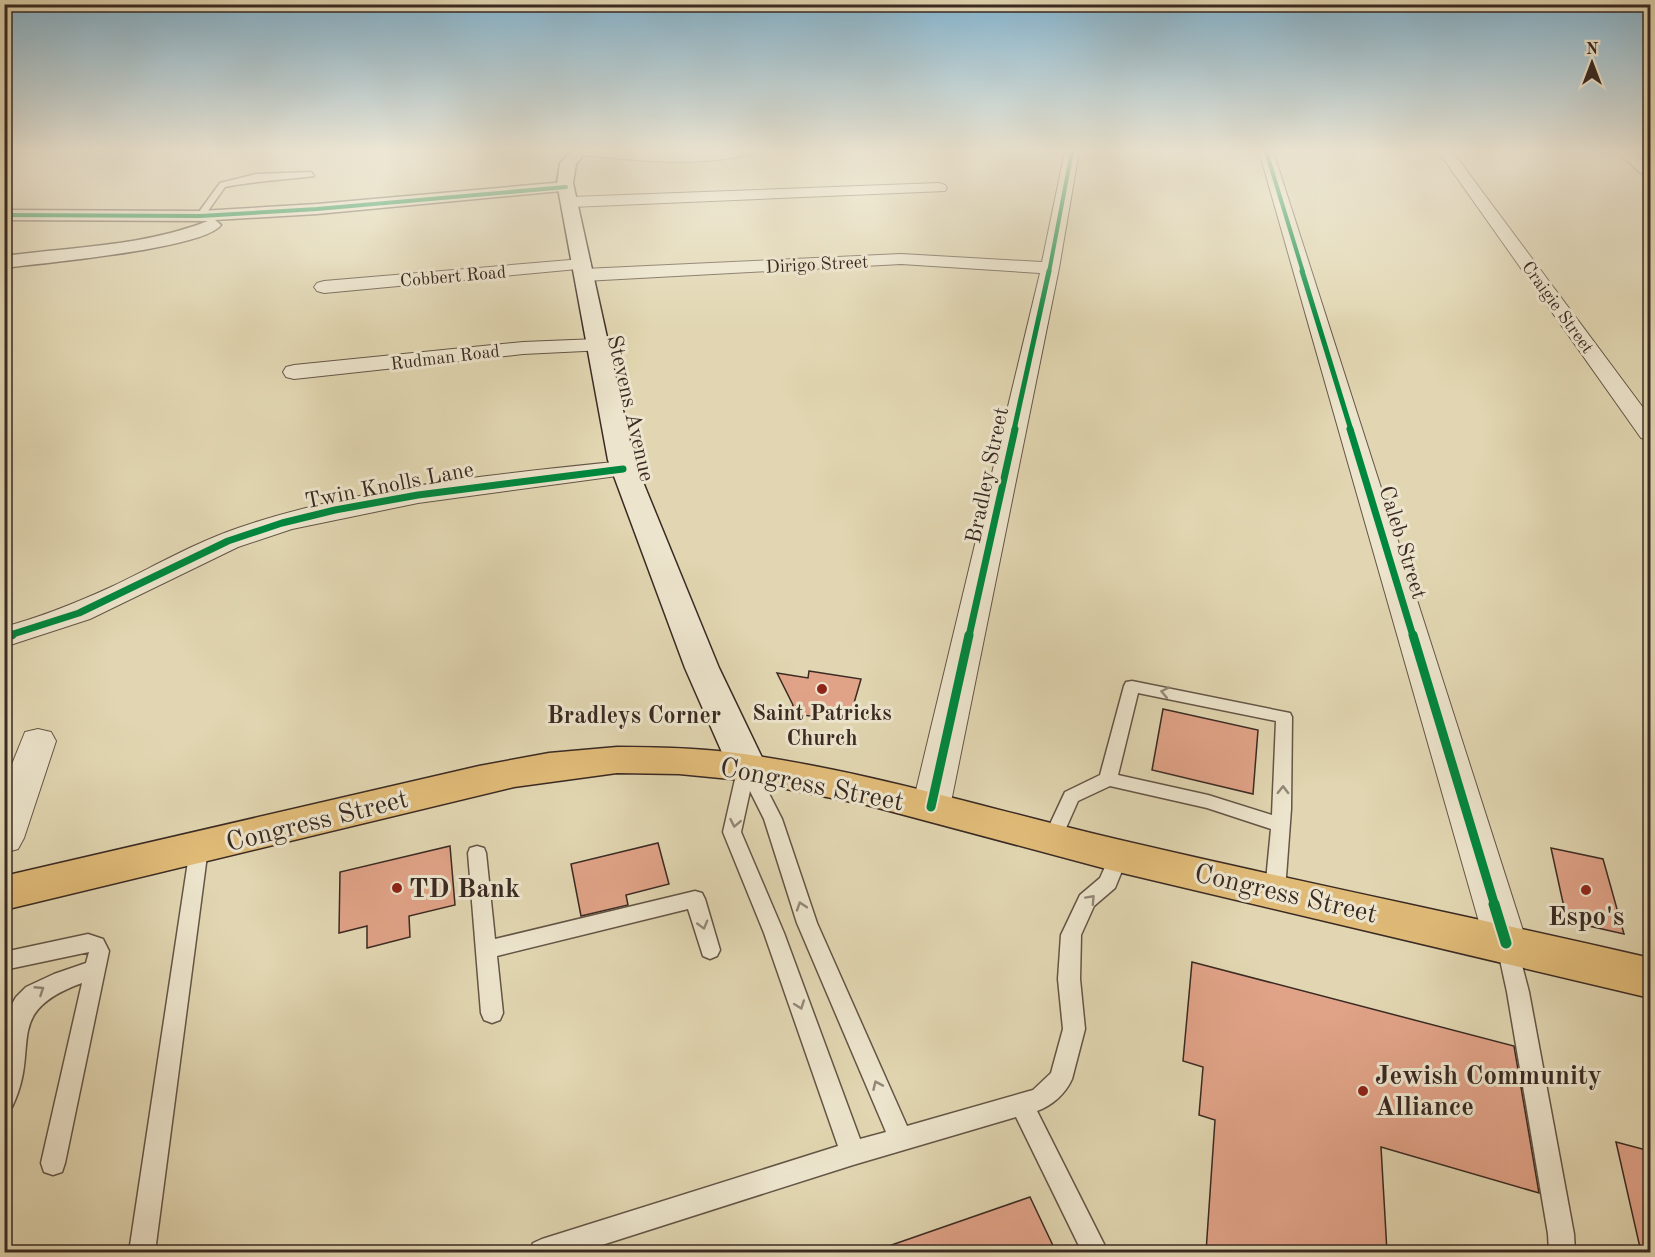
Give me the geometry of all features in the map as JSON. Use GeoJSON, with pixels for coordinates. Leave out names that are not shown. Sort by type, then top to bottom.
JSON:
{"type":"FeatureCollection","features":[{"type":"Feature","properties":{"kind":"main road","name":"Congress Street"},"geometry":{"type":"LineString","coordinates":[[4,893],[434,791],[569,764],[621,760],[747,766],[931,807],[1119,856],[1506,943],[1650,978]]}},
{"type":"Feature","properties":{"kind":"street"},"geometry":{"type":"LineString","coordinates":[[4,215],[200,216],[305,210]]}},
{"type":"Feature","properties":{"kind":"street"},"geometry":{"type":"LineString","coordinates":[[4,262],[230,231],[314,210]]}},
{"type":"Feature","properties":{"kind":"street","name":"Stevens Avenue"},"geometry":{"type":"LineString","coordinates":[[571,210],[623,469],[702,668],[747,766]]}},
{"type":"Feature","properties":{"kind":"street","name":"Bradley Street"},"geometry":{"type":"LineString","coordinates":[[931,807],[1061,210]]}},
{"type":"Feature","properties":{"kind":"street","name":"Caleb Street"},"geometry":{"type":"LineString","coordinates":[[1284,210],[1506,943]]}},
{"type":"Feature","properties":{"kind":"street","name":"Craigie Street"},"geometry":{"type":"LineString","coordinates":[[1488,210],[1650,433]]}},
{"type":"Feature","properties":{"kind":"street"},"geometry":{"type":"LineString","coordinates":[[164,241],[199,232],[229,214]]}},
{"type":"Feature","properties":{"kind":"street"},"geometry":{"type":"LineString","coordinates":[[112,248],[165,236],[184,228],[200,216]]}},
{"type":"Feature","properties":{"kind":"street","name":"Dirigo Street"},"geometry":{"type":"LineString","coordinates":[[583,270],[901,260],[944,260],[1050,268]]}},
{"type":"Feature","properties":{"kind":"street","name":"Cobbert Road"},"geometry":{"type":"LineString","coordinates":[[324,287],[583,270]]}},
{"type":"Feature","properties":{"kind":"street","name":"Rudman Road"},"geometry":{"type":"LineString","coordinates":[[294,372],[523,348],[597,345]]}},
{"type":"Feature","properties":{"kind":"street","name":"Twin Knolls Lane"},"geometry":{"type":"LineString","coordinates":[[4,637],[51,624],[104,602],[202,551],[250,533],[318,514],[427,493],[532,478],[623,469]]}},
{"type":"Feature","properties":{"kind":"street"},"geometry":{"type":"LineString","coordinates":[[4,838],[39,741]]}},
{"type":"Feature","properties":{"kind":"lane"},"geometry":{"type":"LineString","coordinates":[[200,216],[205,210]]}},
{"type":"Feature","properties":{"kind":"lane"},"geometry":{"type":"LineString","coordinates":[[1108,779],[1132,686],[1284,717],[1281,825],[1275,891]]}},
{"type":"Feature","properties":{"kind":"lane"},"geometry":{"type":"LineString","coordinates":[[747,766],[772,819],[807,923],[901,1139]]}},
{"type":"Feature","properties":{"kind":"lane"},"geometry":{"type":"LineString","coordinates":[[747,766],[732,832],[774,933],[853,1153]]}},
{"type":"Feature","properties":{"kind":"lane"},"geometry":{"type":"LineString","coordinates":[[1052,839],[1071,797],[1108,779],[1208,802],[1281,825]]}},
{"type":"Feature","properties":{"kind":"lane"},"geometry":{"type":"LineString","coordinates":[[142,1252],[199,848]]}},
{"type":"Feature","properties":{"kind":"lane"},"geometry":{"type":"LineString","coordinates":[[477,853],[492,1013]]}},
{"type":"Feature","properties":{"kind":"lane"},"geometry":{"type":"LineString","coordinates":[[542,1252],[853,1153],[1040,1100],[1061,1079],[1074,1029],[1069,979],[1071,935],[1087,901],[1108,883],[1119,856]]}},
{"type":"Feature","properties":{"kind":"lane"},"geometry":{"type":"LineString","coordinates":[[486,950],[695,899],[710,950]]}},
{"type":"Feature","properties":{"kind":"lane"},"geometry":{"type":"LineString","coordinates":[[4,962],[88,943],[96,945],[99,951],[53,1163]]}},
{"type":"Feature","properties":{"kind":"lane"},"geometry":{"type":"LineString","coordinates":[[1506,943],[1529,1052],[1561,1234],[1562,1252]]}},
{"type":"Feature","properties":{"kind":"lane"},"geometry":{"type":"LineString","coordinates":[[4,1099],[13,1077],[10,1055],[13,1023],[21,1008],[37,990],[96,969]]}},
{"type":"Feature","properties":{"kind":"lane"},"geometry":{"type":"LineString","coordinates":[[1022,1105],[1095,1252]]}},
{"type":"Feature","properties":{"kind":"building","name":"Saint Patricks Church"},"geometry":{"type":"Polygon","coordinates":[[[809,671],[861,679],[852,710],[840,708],[838,714],[818,711],[816,717],[790,713],[793,705],[777,673],[808,678],[809,671]]]}},
{"type":"Feature","properties":{"kind":"building"},"geometry":{"type":"Polygon","coordinates":[[[1163,709],[1258,730],[1253,794],[1152,770],[1163,709]]]}},
{"type":"Feature","properties":{"kind":"building"},"geometry":{"type":"Polygon","coordinates":[[[658,843],[669,884],[626,895],[628,905],[581,916],[571,864],[658,843]]]}},
{"type":"Feature","properties":{"kind":"building","name":"TD Bank"},"geometry":{"type":"Polygon","coordinates":[[[450,846],[455,905],[409,916],[410,937],[367,948],[367,926],[339,933],[340,872],[450,846]]]}},
{"type":"Feature","properties":{"kind":"building","name":"Espo's"},"geometry":{"type":"Polygon","coordinates":[[[1551,848],[1603,859],[1624,934],[1567,921],[1551,848]]]}},
{"type":"Feature","properties":{"kind":"building","name":"Jewish Community Alliance"},"geometry":{"type":"Polygon","coordinates":[[[1192,962],[1514,1046],[1539,1193],[1381,1147],[1387,1252],[1206,1252],[1215,1120],[1199,1115],[1203,1067],[1183,1061],[1192,962]]]}},
{"type":"Feature","properties":{"kind":"building"},"geometry":{"type":"Polygon","coordinates":[[[1616,1142],[1650,1151],[1650,1251],[1641,1252],[1616,1142]]]}},
{"type":"Feature","properties":{"kind":"building"},"geometry":{"type":"Polygon","coordinates":[[[1030,1197],[1056,1252],[881,1252],[880,1249],[1030,1197]]]}},
{"type":"Feature","properties":{"kind":"cycle path"},"geometry":{"type":"LineString","coordinates":[[4,215],[200,216],[306,210]]}},
{"type":"Feature","properties":{"kind":"cycle path"},"geometry":{"type":"LineString","coordinates":[[931,807],[1061,210]]}},
{"type":"Feature","properties":{"kind":"cycle path"},"geometry":{"type":"LineString","coordinates":[[1284,210],[1506,943]]}},
{"type":"Feature","properties":{"kind":"cycle path"},"geometry":{"type":"LineString","coordinates":[[4,637],[79,613],[228,541],[282,523],[335,510],[418,495],[506,482],[623,469]]}},
{"type":"Feature","properties":{"kind":"place","name":"Saint Patricks Church"},"geometry":{"type":"Point","coordinates":[822,689]}},
{"type":"Feature","properties":{"kind":"place","name":"TD Bank"},"geometry":{"type":"Point","coordinates":[397,888]}},
{"type":"Feature","properties":{"kind":"place","name":"Espo's"},"geometry":{"type":"Point","coordinates":[1586,890]}},
{"type":"Feature","properties":{"kind":"place","name":"Jewish Community Alliance"},"geometry":{"type":"Point","coordinates":[1363,1091]}},
{"type":"Feature","properties":{"kind":"district","name":"Bradleys Corner"},"geometry":{"type":"Point","coordinates":[634,715]}}]}
